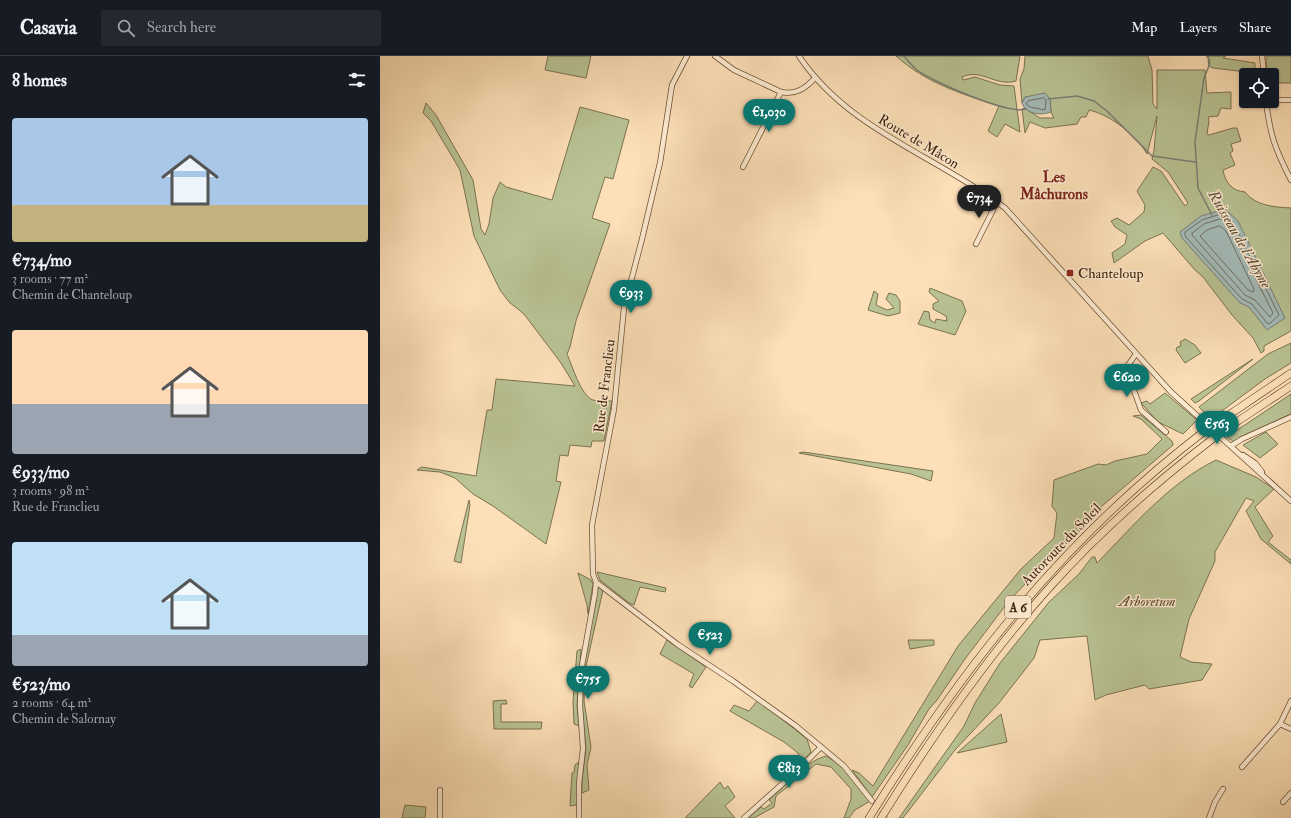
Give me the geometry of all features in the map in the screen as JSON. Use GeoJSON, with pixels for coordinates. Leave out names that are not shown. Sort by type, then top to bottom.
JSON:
{"type":"FeatureCollection","features":[{"type":"Feature","properties":{"kind":"highway","name":"Autoroute du Soleil"},"geometry":{"type":"LineString","coordinates":[[881,818],[918,759],[982,669],[1049,587],[1138,499],[1212,433],[1217,423],[1291,374]]}},
{"type":"Feature","properties":{"kind":"highway","name":"Autoroute du Soleil"},"geometry":{"type":"LineString","coordinates":[[868,818],[939,711],[978,657],[1018,607],[1062,559],[1104,517],[1154,472],[1212,433],[1226,429],[1291,386]]}},
{"type":"Feature","properties":{"kind":"street","name":"Rue de Franclieu"},"geometry":{"type":"LineString","coordinates":[[596,582],[593,574],[592,525],[614,409],[624,308],[660,163],[672,85],[688,56]]}},
{"type":"Feature","properties":{"kind":"street"},"geometry":{"type":"LineString","coordinates":[[715,56],[734,70],[780,92],[789,94],[797,92],[815,78]]}},
{"type":"Feature","properties":{"kind":"street","name":"Route de Mâcon"},"geometry":{"type":"LineString","coordinates":[[799,56],[815,78],[836,99],[871,125],[996,202],[1015,218],[1171,392],[1212,433],[1232,446],[1250,466],[1266,478],[1291,501]]}},
{"type":"Feature","properties":{"kind":"street"},"geometry":{"type":"LineString","coordinates":[[1262,56],[1263,68]]}},
{"type":"Feature","properties":{"kind":"street"},"geometry":{"type":"LineString","coordinates":[[743,167],[780,92]]}},
{"type":"Feature","properties":{"kind":"street"},"geometry":{"type":"LineString","coordinates":[[1279,100],[1291,100]]}},
{"type":"Feature","properties":{"kind":"street"},"geometry":{"type":"LineString","coordinates":[[1267,108],[1270,134],[1275,148],[1291,180]]}},
{"type":"Feature","properties":{"kind":"street"},"geometry":{"type":"LineString","coordinates":[[976,244],[996,202]]}},
{"type":"Feature","properties":{"kind":"street"},"geometry":{"type":"LineString","coordinates":[[1136,354],[1126,368],[1134,394],[1141,410],[1166,432]]}},
{"type":"Feature","properties":{"kind":"street"},"geometry":{"type":"LineString","coordinates":[[1232,446],[1242,439],[1291,417]]}},
{"type":"Feature","properties":{"kind":"street"},"geometry":{"type":"LineString","coordinates":[[579,818],[579,784],[583,748],[580,706],[581,661],[596,582],[677,644],[738,684],[796,726],[844,766],[872,800]]}},
{"type":"Feature","properties":{"kind":"street"},"geometry":{"type":"LineString","coordinates":[[1242,767],[1280,724],[1291,701]]}},
{"type":"Feature","properties":{"kind":"street"},"geometry":{"type":"LineString","coordinates":[[1280,724],[1291,729]]}},
{"type":"Feature","properties":{"kind":"street"},"geometry":{"type":"LineString","coordinates":[[744,818],[798,770],[820,747]]}},
{"type":"Feature","properties":{"kind":"street"},"geometry":{"type":"LineString","coordinates":[[1209,818],[1215,802],[1223,789]]}},
{"type":"Feature","properties":{"kind":"street"},"geometry":{"type":"LineString","coordinates":[[440,790],[440,818]]}},
{"type":"Feature","properties":{"kind":"street"},"geometry":{"type":"LineString","coordinates":[[1283,802],[1291,793]]}},
{"type":"Feature","properties":{"kind":"green space"},"geometry":{"type":"Polygon","coordinates":[[[548,56],[591,56],[586,78],[545,70],[548,56]]]}},
{"type":"Feature","properties":{"kind":"green space"},"geometry":{"type":"Polygon","coordinates":[[[896,56],[1020,56],[1016,81],[1002,82],[976,75],[962,77],[963,80],[975,77],[1000,85],[1014,86],[1020,132],[1005,124],[997,137],[988,131],[999,106],[958,92],[932,81],[896,56]]]}},
{"type":"Feature","properties":{"kind":"green space"},"geometry":{"type":"Polygon","coordinates":[[[1025,56],[1148,56],[1152,70],[1153,104],[1157,109],[1157,70],[1205,70],[1207,93],[1231,92],[1231,109],[1221,108],[1218,116],[1208,117],[1209,121],[1207,134],[1209,135],[1237,128],[1241,141],[1231,144],[1233,151],[1230,153],[1235,165],[1223,170],[1227,182],[1236,190],[1245,192],[1249,197],[1260,203],[1291,208],[1291,331],[1264,346],[1264,351],[1261,353],[1253,338],[1232,315],[1203,277],[1195,270],[1163,233],[1145,241],[1114,263],[1112,253],[1125,244],[1127,235],[1115,227],[1111,221],[1117,218],[1129,225],[1144,212],[1145,205],[1137,191],[1153,167],[1161,171],[1185,206],[1188,203],[1168,172],[1152,159],[1157,116],[1147,154],[1137,140],[1125,129],[1104,115],[1089,110],[1086,117],[1081,117],[1077,124],[1045,128],[1030,122],[1025,133],[1022,109],[1024,108],[1040,118],[1054,118],[1051,112],[1050,99],[1025,97],[1022,103],[1020,79],[1024,69],[1025,56]]]}},
{"type":"Feature","properties":{"kind":"green space"},"geometry":{"type":"Polygon","coordinates":[[[1206,56],[1226,56],[1223,58],[1255,63],[1255,68],[1239,68],[1239,71],[1213,68],[1209,66],[1210,60],[1206,56]]]}},
{"type":"Feature","properties":{"kind":"green space"},"geometry":{"type":"Polygon","coordinates":[[[1266,56],[1291,56],[1291,83],[1279,83],[1279,68],[1267,68],[1266,56]]]}},
{"type":"Feature","properties":{"kind":"green space"},"geometry":{"type":"Polygon","coordinates":[[[426,103],[436,115],[473,180],[481,229],[485,235],[489,224],[493,198],[500,182],[506,187],[552,200],[580,107],[629,120],[613,179],[605,177],[592,218],[610,224],[576,321],[567,354],[585,393],[593,400],[612,401],[604,441],[592,441],[591,447],[570,445],[568,456],[560,455],[556,481],[561,482],[546,544],[493,506],[473,494],[455,478],[440,472],[417,470],[422,467],[476,476],[487,410],[492,410],[496,379],[575,386],[561,363],[524,314],[509,302],[500,290],[474,236],[460,170],[431,121],[423,113],[426,103]]]}},
{"type":"Feature","properties":{"kind":"green space"},"geometry":{"type":"Polygon","coordinates":[[[930,288],[962,301],[966,311],[955,335],[918,324],[924,311],[929,312],[930,320],[935,323],[936,319],[947,321],[946,316],[933,309],[933,304],[939,301],[929,292],[930,288]]]}},
{"type":"Feature","properties":{"kind":"green space"},"geometry":{"type":"Polygon","coordinates":[[[874,291],[878,294],[876,305],[887,310],[894,308],[886,299],[889,293],[896,295],[900,301],[900,313],[888,316],[868,310],[874,291]]]}},
{"type":"Feature","properties":{"kind":"green space"},"geometry":{"type":"Polygon","coordinates":[[[1185,339],[1195,345],[1201,353],[1185,363],[1176,350],[1177,347],[1181,346],[1180,342],[1185,339]]]}},
{"type":"Feature","properties":{"kind":"green space"},"geometry":{"type":"Polygon","coordinates":[[[1291,343],[1291,363],[1265,379],[1211,419],[1199,407],[1268,354],[1291,343]]]}},
{"type":"Feature","properties":{"kind":"green space"},"geometry":{"type":"Polygon","coordinates":[[[1253,359],[1199,401],[1195,403],[1191,399],[1253,359]]]}},
{"type":"Feature","properties":{"kind":"green space"},"geometry":{"type":"Polygon","coordinates":[[[1165,393],[1197,420],[1183,434],[1158,422],[1141,403],[1147,401],[1150,404],[1165,393]]]}},
{"type":"Feature","properties":{"kind":"green space"},"geometry":{"type":"Polygon","coordinates":[[[1291,394],[1291,414],[1240,437],[1234,442],[1227,437],[1291,394]]]}},
{"type":"Feature","properties":{"kind":"green space"},"geometry":{"type":"Polygon","coordinates":[[[1141,415],[1172,441],[1173,445],[1102,506],[1080,531],[1042,566],[1008,602],[929,709],[908,745],[872,797],[852,770],[859,773],[873,786],[958,646],[1021,569],[1054,538],[1057,513],[1052,506],[1054,480],[1098,464],[1106,465],[1115,461],[1147,454],[1162,439],[1141,419],[1133,416],[1141,415]]]}},
{"type":"Feature","properties":{"kind":"green space"},"geometry":{"type":"Polygon","coordinates":[[[1266,432],[1278,444],[1260,458],[1243,445],[1266,432]]]}},
{"type":"Feature","properties":{"kind":"green space"},"geometry":{"type":"Polygon","coordinates":[[[803,452],[933,471],[931,481],[911,474],[799,453],[803,452]]]}},
{"type":"Feature","properties":{"kind":"green space","name":"Arboretum"},"geometry":{"type":"Polygon","coordinates":[[[1216,460],[1256,477],[1274,489],[1255,507],[1273,536],[1268,542],[1291,560],[1291,564],[1261,539],[1246,511],[1254,501],[1246,498],[1215,552],[1215,561],[1189,619],[1180,657],[1191,662],[1212,664],[1202,680],[1149,689],[1145,685],[1106,695],[1095,700],[1087,636],[1040,640],[1034,658],[999,703],[955,750],[903,818],[899,818],[964,726],[975,703],[1000,663],[1049,602],[1079,574],[1092,557],[1095,557],[1097,563],[1152,506],[1167,493],[1199,470],[1216,460]]]}},
{"type":"Feature","properties":{"kind":"green space"},"geometry":{"type":"Polygon","coordinates":[[[469,500],[470,505],[461,563],[454,561],[469,500]]]}},
{"type":"Feature","properties":{"kind":"green space"},"geometry":{"type":"Polygon","coordinates":[[[597,572],[666,588],[665,592],[640,587],[634,605],[629,603],[600,580],[597,572]]]}},
{"type":"Feature","properties":{"kind":"green space"},"geometry":{"type":"Polygon","coordinates":[[[578,573],[591,580],[593,584],[588,614],[587,605],[578,573]]]}},
{"type":"Feature","properties":{"kind":"green space"},"geometry":{"type":"Polygon","coordinates":[[[597,585],[603,590],[585,671],[584,701],[591,747],[587,765],[589,790],[582,793],[586,748],[582,706],[584,660],[596,601],[597,585]]]}},
{"type":"Feature","properties":{"kind":"green space"},"geometry":{"type":"Polygon","coordinates":[[[667,640],[706,667],[692,688],[689,686],[694,674],[660,654],[667,640]]]}},
{"type":"Feature","properties":{"kind":"green space"},"geometry":{"type":"Polygon","coordinates":[[[908,640],[934,640],[934,645],[910,649],[908,640]]]}},
{"type":"Feature","properties":{"kind":"green space"},"geometry":{"type":"Polygon","coordinates":[[[581,649],[577,705],[579,726],[574,724],[573,701],[577,651],[581,649]]]}},
{"type":"Feature","properties":{"kind":"green space"},"geometry":{"type":"Polygon","coordinates":[[[506,700],[507,704],[501,704],[501,722],[542,722],[541,729],[494,729],[493,701],[506,700]]]}},
{"type":"Feature","properties":{"kind":"green space"},"geometry":{"type":"Polygon","coordinates":[[[758,700],[807,739],[811,752],[801,763],[798,753],[784,742],[730,711],[734,705],[749,711],[758,700]]]}},
{"type":"Feature","properties":{"kind":"green space"},"geometry":{"type":"Polygon","coordinates":[[[1001,714],[1007,742],[957,753],[1001,714]]]}},
{"type":"Feature","properties":{"kind":"green space"},"geometry":{"type":"Polygon","coordinates":[[[826,756],[841,765],[870,801],[855,810],[849,818],[844,818],[851,799],[851,789],[831,767],[816,764],[776,796],[774,807],[754,818],[748,818],[761,807],[764,809],[772,803],[769,800],[810,763],[826,756]]]}},
{"type":"Feature","properties":{"kind":"green space"},"geometry":{"type":"Polygon","coordinates":[[[579,762],[577,802],[576,805],[570,806],[572,773],[574,772],[575,765],[579,762]]]}},
{"type":"Feature","properties":{"kind":"green space"},"geometry":{"type":"Polygon","coordinates":[[[720,782],[724,789],[728,786],[735,797],[725,806],[735,818],[685,818],[720,782]]]}},
{"type":"Feature","properties":{"kind":"green space"},"geometry":{"type":"Polygon","coordinates":[[[405,805],[426,807],[425,818],[402,818],[405,805]]]}},
{"type":"Feature","properties":{"kind":"water"},"geometry":{"type":"Polygon","coordinates":[[[1045,93],[1050,99],[1051,112],[1038,114],[1030,112],[1024,107],[1022,103],[1025,97],[1045,93]]]}},
{"type":"Feature","properties":{"kind":"water","name":"Ruisseau de l'Abyme"},"geometry":{"type":"Polygon","coordinates":[[[1225,209],[1238,221],[1285,318],[1267,330],[1249,307],[1240,303],[1182,238],[1180,232],[1201,216],[1225,209]]]}},
{"type":"Feature","properties":{"kind":"waterway"},"geometry":{"type":"LineString","coordinates":[[904,56],[917,70],[954,89],[1004,107],[1017,110],[1026,109]]}},
{"type":"Feature","properties":{"kind":"waterway","name":"Ruisseau de l'Abyme"},"geometry":{"type":"LineString","coordinates":[[1208,56],[1209,66],[1204,78],[1195,142],[1198,188],[1212,215]]}},
{"type":"Feature","properties":{"kind":"waterway"},"geometry":{"type":"LineString","coordinates":[[1048,99],[1077,96],[1094,101],[1107,111],[1152,156],[1195,162]]}},
{"type":"Feature","properties":{"kind":"tunnel"},"geometry":{"type":"LineString","coordinates":[[872,801],[887,818]]}},
{"type":"Feature","properties":{"kind":"place","name":"Chanteloup"},"geometry":{"type":"Point","coordinates":[1070,273]}},
{"type":"Feature","properties":{"kind":"district","name":"Les Mâchurons"},"geometry":{"type":"Point","coordinates":[1054,186]}}]}
